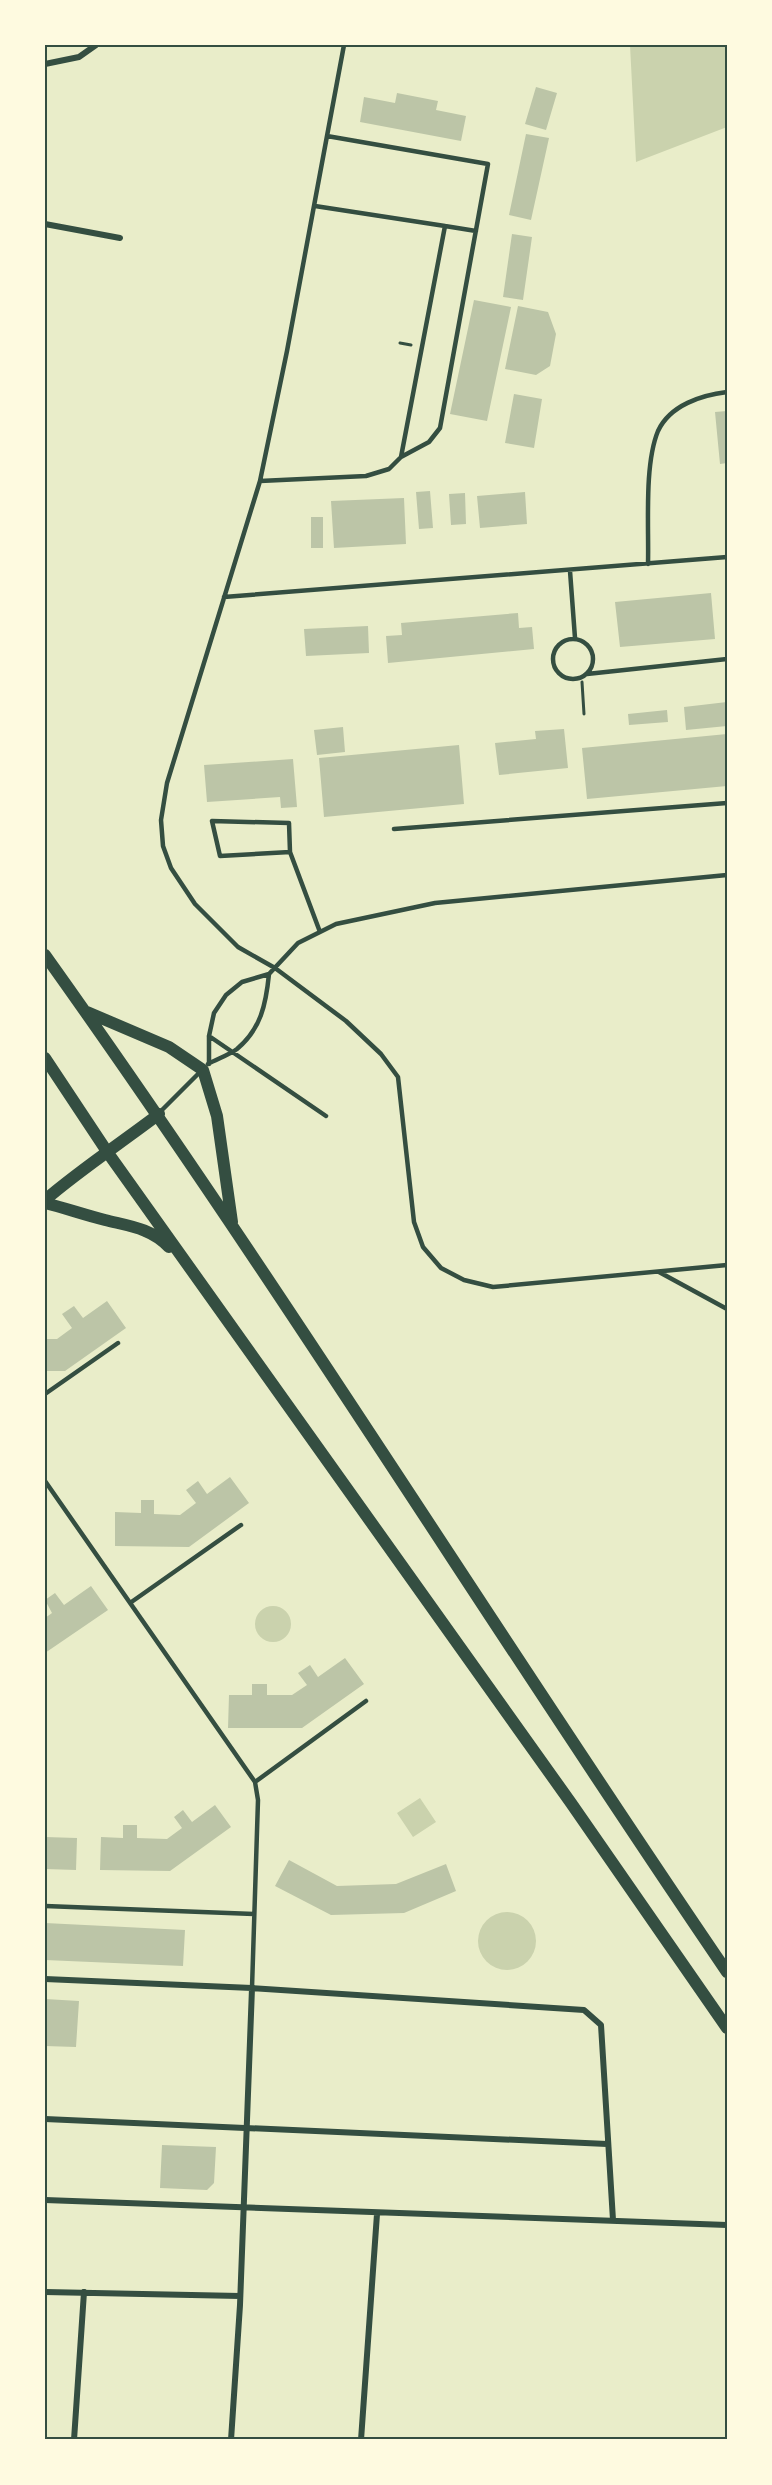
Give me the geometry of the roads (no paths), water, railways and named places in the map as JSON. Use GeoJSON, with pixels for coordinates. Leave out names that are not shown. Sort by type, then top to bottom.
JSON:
{"type":"FeatureCollection","features":[{"type":"Feature","properties":{"kind":"main road"},"geometry":{"type":"LineString","coordinates":[[45,955],[159,1114],[593,1776],[727,1972]]}},
{"type":"Feature","properties":{"kind":"main road"},"geometry":{"type":"LineString","coordinates":[[86,1011],[169,1047],[206,1067],[217,1116],[234,1228]]}},
{"type":"Feature","properties":{"kind":"main road"},"geometry":{"type":"LineString","coordinates":[[45,1058],[108,1153],[193,1270],[727,2028]]}},
{"type":"Feature","properties":{"kind":"main road"},"geometry":{"type":"LineString","coordinates":[[45,1202],[75,1175],[159,1114]]}},
{"type":"Feature","properties":{"kind":"main road"},"geometry":{"type":"LineString","coordinates":[[45,1202],[106,1220],[134,1225],[160,1238],[193,1270]]}},
{"type":"Feature","properties":{"kind":"street"},"geometry":{"type":"LineString","coordinates":[[45,64],[79,57],[96,45]]}},
{"type":"Feature","properties":{"kind":"street"},"geometry":{"type":"LineString","coordinates":[[45,224],[120,238]]}},
{"type":"Feature","properties":{"kind":"street"},"geometry":{"type":"LineString","coordinates":[[45,1979],[252,1988],[584,2010],[601,2025],[613,2220]]}},
{"type":"Feature","properties":{"kind":"street"},"geometry":{"type":"LineString","coordinates":[[231,2440],[248,2130],[252,1988]]}},
{"type":"Feature","properties":{"kind":"street"},"geometry":{"type":"LineString","coordinates":[[45,2119],[248,2130],[607,2144]]}},
{"type":"Feature","properties":{"kind":"street"},"geometry":{"type":"LineString","coordinates":[[45,2200],[377,2214],[727,2224]]}},
{"type":"Feature","properties":{"kind":"street"},"geometry":{"type":"LineString","coordinates":[[362,2440],[377,2214]]}},
{"type":"Feature","properties":{"kind":"street"},"geometry":{"type":"LineString","coordinates":[[45,2292],[240,2296]]}},
{"type":"Feature","properties":{"kind":"street"},"geometry":{"type":"LineString","coordinates":[[74,2440],[84,2292]]}},
{"type":"Feature","properties":{"kind":"lane"},"geometry":{"type":"LineString","coordinates":[[344,45],[315,206],[260,481],[167,783],[161,820],[164,846],[171,868],[195,904],[238,947],[275,968],[346,1021],[381,1054],[398,1077],[414,1222],[423,1247],[441,1268],[464,1280],[493,1287],[727,1265]]}},
{"type":"Feature","properties":{"kind":"lane"},"geometry":{"type":"LineString","coordinates":[[260,481],[366,476],[389,469],[401,457],[429,442],[440,428],[488,164],[327,136]]}},
{"type":"Feature","properties":{"kind":"lane"},"geometry":{"type":"LineString","coordinates":[[315,206],[476,231]]}},
{"type":"Feature","properties":{"kind":"lane"},"geometry":{"type":"LineString","coordinates":[[401,457],[445,226]]}},
{"type":"Feature","properties":{"kind":"lane"},"geometry":{"type":"LineString","coordinates":[[648,564],[650,468],[659,430],[677,409],[705,394],[725,392]]}},
{"type":"Feature","properties":{"kind":"lane"},"geometry":{"type":"LineString","coordinates":[[225,597],[570,571],[727,556]]}},
{"type":"Feature","properties":{"kind":"lane"},"geometry":{"type":"LineString","coordinates":[[570,571],[575,638]]}},
{"type":"Feature","properties":{"kind":"lane"},"geometry":{"type":"LineString","coordinates":[[587,674],[593,662],[593,655],[587,644],[575,638],[562,641],[554,652],[553,665],[556,671],[568,679],[581,678],[587,674],[727,660]]}},
{"type":"Feature","properties":{"kind":"lane"},"geometry":{"type":"LineString","coordinates":[[394,829],[727,803]]}},
{"type":"Feature","properties":{"kind":"lane"},"geometry":{"type":"LineString","coordinates":[[290,852],[220,856],[212,821],[289,823],[290,852],[320,932]]}},
{"type":"Feature","properties":{"kind":"lane"},"geometry":{"type":"LineString","coordinates":[[206,1067],[208,1036],[214,1013],[226,995],[243,982],[269,974],[298,943],[336,924],[435,903],[727,875]]}},
{"type":"Feature","properties":{"kind":"lane"},"geometry":{"type":"LineString","coordinates":[[159,1114],[206,1067],[237,1049],[258,1025],[266,1004],[269,974]]}},
{"type":"Feature","properties":{"kind":"lane"},"geometry":{"type":"LineString","coordinates":[[208,1036],[326,1116]]}},
{"type":"Feature","properties":{"kind":"lane"},"geometry":{"type":"LineString","coordinates":[[659,1272],[727,1309]]}},
{"type":"Feature","properties":{"kind":"lane"},"geometry":{"type":"LineString","coordinates":[[45,1394],[118,1343]]}},
{"type":"Feature","properties":{"kind":"lane"},"geometry":{"type":"LineString","coordinates":[[45,1481],[255,1782],[258,1800],[252,1988]]}},
{"type":"Feature","properties":{"kind":"lane"},"geometry":{"type":"LineString","coordinates":[[130,1603],[241,1525]]}},
{"type":"Feature","properties":{"kind":"lane"},"geometry":{"type":"LineString","coordinates":[[255,1782],[366,1701]]}},
{"type":"Feature","properties":{"kind":"lane"},"geometry":{"type":"LineString","coordinates":[[45,1906],[254,1914]]}}]}
